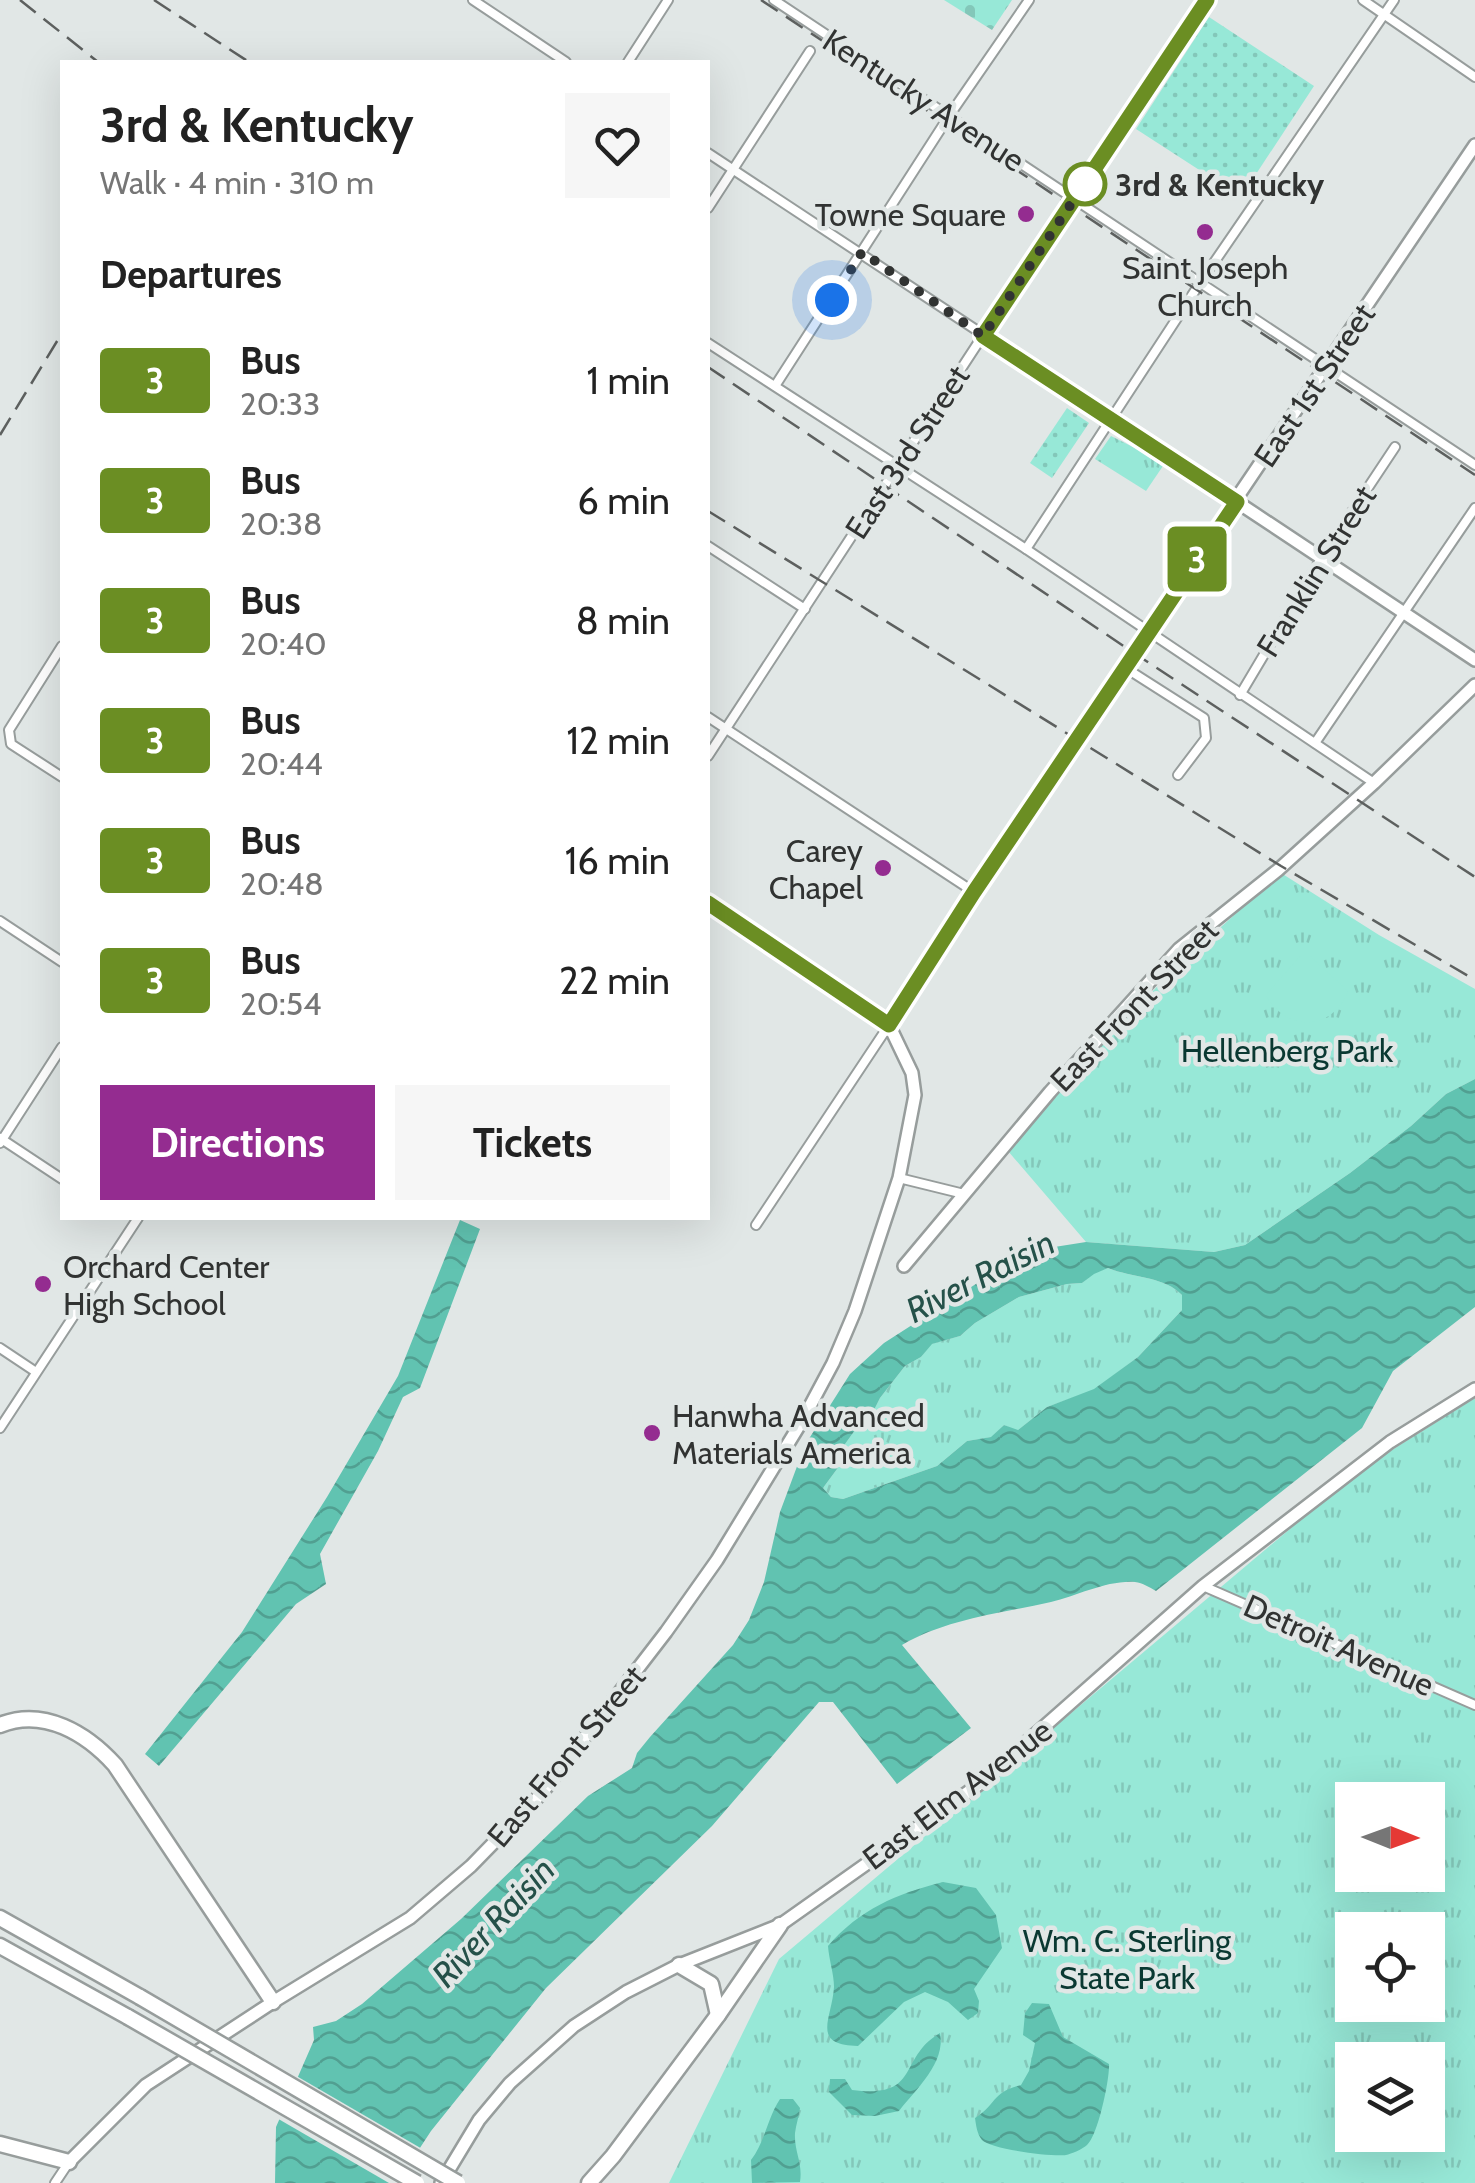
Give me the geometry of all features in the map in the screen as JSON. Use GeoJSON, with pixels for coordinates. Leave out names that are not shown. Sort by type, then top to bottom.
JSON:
{"type":"FeatureCollection","features":[{"type":"Feature","properties":{"kind":"highway"},"geometry":{"type":"LineString","coordinates":[[0,1725],[33,1720],[57,1724],[97,1744],[115,1765],[273,2002]]}},
{"type":"Feature","properties":{"kind":"highway"},"geometry":{"type":"LineString","coordinates":[[0,1916],[458,2183]]}},
{"type":"Feature","properties":{"kind":"highway"},"geometry":{"type":"LineString","coordinates":[[589,2183],[614,2156],[780,1925]]}},
{"type":"Feature","properties":{"kind":"highway"},"geometry":{"type":"LineString","coordinates":[[0,1946],[418,2183]]}},
{"type":"Feature","properties":{"kind":"highway"},"geometry":{"type":"LineString","coordinates":[[679,1965],[711,1984],[718,2015]]}},
{"type":"Feature","properties":{"kind":"highway"},"geometry":{"type":"LineString","coordinates":[[0,2144],[68,2162]]}},
{"type":"Feature","properties":{"kind":"highway"},"geometry":{"type":"LineString","coordinates":[[601,2183],[614,2156]]}},
{"type":"Feature","properties":{"kind":"street"},"geometry":{"type":"LineString","coordinates":[[473,0],[563,60]]}},
{"type":"Feature","properties":{"kind":"street"},"geometry":{"type":"LineString","coordinates":[[629,60],[668,0]]}},
{"type":"Feature","properties":{"kind":"street","name":"Kentucky Avenue"},"geometry":{"type":"LineString","coordinates":[[774,0],[1475,465]]}},
{"type":"Feature","properties":{"kind":"street"},"geometry":{"type":"LineString","coordinates":[[775,386],[1028,0]]}},
{"type":"Feature","properties":{"kind":"street","name":"East 3rd Street"},"geometry":{"type":"LineString","coordinates":[[710,753],[1207,0]]}},
{"type":"Feature","properties":{"kind":"street"},"geometry":{"type":"LineString","coordinates":[[1363,0],[1475,77]]}},
{"type":"Feature","properties":{"kind":"street"},"geometry":{"type":"LineString","coordinates":[[1026,549],[1200,284],[1394,0]]}},
{"type":"Feature","properties":{"kind":"street"},"geometry":{"type":"LineString","coordinates":[[710,205],[810,50]]}},
{"type":"Feature","properties":{"kind":"street","name":"East 1st Street"},"geometry":{"type":"LineString","coordinates":[[756,1225],[1147,631],[1475,144]]}},
{"type":"Feature","properties":{"kind":"street"},"geometry":{"type":"LineString","coordinates":[[710,154],[1475,660]]}},
{"type":"Feature","properties":{"kind":"street"},"geometry":{"type":"LineString","coordinates":[[710,344],[1026,549],[1374,783]]}},
{"type":"Feature","properties":{"kind":"street","name":"Franklin Street"},"geometry":{"type":"LineString","coordinates":[[1240,695],[1322,557],[1395,448]]}},
{"type":"Feature","properties":{"kind":"street"},"geometry":{"type":"LineString","coordinates":[[1315,743],[1475,508]]}},
{"type":"Feature","properties":{"kind":"street"},"geometry":{"type":"LineString","coordinates":[[710,547],[804,609]]}},
{"type":"Feature","properties":{"kind":"street"},"geometry":{"type":"LineString","coordinates":[[60,649],[8,737],[12,744],[60,777]]}},
{"type":"Feature","properties":{"kind":"street"},"geometry":{"type":"LineString","coordinates":[[1124,666],[1204,718],[1206,738],[1178,775]]}},
{"type":"Feature","properties":{"kind":"street","name":"East Front Street"},"geometry":{"type":"LineString","coordinates":[[904,1266],[1050,1092],[1179,950],[1278,870],[1475,685]]}},
{"type":"Feature","properties":{"kind":"street"},"geometry":{"type":"LineString","coordinates":[[710,718],[974,892]]}},
{"type":"Feature","properties":{"kind":"street"},"geometry":{"type":"LineString","coordinates":[[710,904],[889,1025]]}},
{"type":"Feature","properties":{"kind":"street"},"geometry":{"type":"LineString","coordinates":[[0,921],[60,961]]}},
{"type":"Feature","properties":{"kind":"street","name":"East Front Street"},"geometry":{"type":"LineString","coordinates":[[55,2183],[68,2162],[146,2085],[410,1918],[472,1866],[542,1793],[639,1669],[717,1560],[833,1363],[855,1311],[899,1178],[915,1095],[912,1073],[889,1025]]}},
{"type":"Feature","properties":{"kind":"street"},"geometry":{"type":"LineString","coordinates":[[60,1051],[1,1140],[60,1178]]}},
{"type":"Feature","properties":{"kind":"street"},"geometry":{"type":"LineString","coordinates":[[899,1178],[964,1194]]}},
{"type":"Feature","properties":{"kind":"street"},"geometry":{"type":"LineString","coordinates":[[0,1428],[135,1221]]}},
{"type":"Feature","properties":{"kind":"street"},"geometry":{"type":"LineString","coordinates":[[0,1348],[36,1372]]}},
{"type":"Feature","properties":{"kind":"street","name":"East Elm Avenue"},"geometry":{"type":"LineString","coordinates":[[441,2183],[479,2120],[510,2084],[600,2008],[679,1965],[780,1925],[978,1786],[1203,1586],[1390,1442],[1475,1389]]}},
{"type":"Feature","properties":{"kind":"street","name":"Detroit Avenue"},"geometry":{"type":"LineString","coordinates":[[1203,1586],[1475,1704]]}},
{"type":"Feature","properties":{"kind":"green space"},"geometry":{"type":"Polygon","coordinates":[[[944,0],[1012,0],[992,30],[944,0]]]}},
{"type":"Feature","properties":{"kind":"green space"},"geometry":{"type":"Polygon","coordinates":[[[1209,17],[1314,86],[1241,197],[1136,129],[1209,17]]]}},
{"type":"Feature","properties":{"kind":"green space"},"geometry":{"type":"Polygon","coordinates":[[[1067,408],[1089,423],[1052,478],[1030,463],[1067,408]]]}},
{"type":"Feature","properties":{"kind":"green space"},"geometry":{"type":"Polygon","coordinates":[[[1111,436],[1165,463],[1146,491],[1095,459],[1111,436]]]}},
{"type":"Feature","properties":{"kind":"green space","name":"Hellenberg Park"},"geometry":{"type":"Polygon","coordinates":[[[1281,873],[1475,989],[1475,1079],[1446,1094],[1350,1173],[1245,1245],[1214,1252],[1086,1242],[1008,1151],[1055,1094],[1171,972],[1281,873]]]}},
{"type":"Feature","properties":{"kind":"green space"},"geometry":{"type":"Polygon","coordinates":[[[1301,949],[1309,949],[1309,955],[1348,991],[1332,1014],[1321,1020],[1297,1021],[1285,1016],[1266,995],[1301,955],[1301,949]]]}},
{"type":"Feature","properties":{"kind":"green space"},"geometry":{"type":"Polygon","coordinates":[[[1108,1268],[1157,1281],[1182,1295],[1182,1310],[1138,1357],[1094,1390],[1047,1407],[1017,1431],[1004,1425],[992,1437],[967,1441],[937,1466],[843,1499],[831,1497],[823,1488],[840,1465],[840,1451],[858,1426],[871,1416],[905,1366],[921,1357],[931,1344],[960,1336],[1019,1297],[1082,1283],[1108,1268]]]}},
{"type":"Feature","properties":{"kind":"green space","name":"Wm. C. Sterling State Park"},"geometry":{"type":"Polygon","coordinates":[[[1475,1398],[1475,2183],[669,2183],[779,1959],[1360,1470],[1475,1398]]]}},
{"type":"Feature","properties":{"kind":"water","name":"River Raisin"},"geometry":{"type":"Polygon","coordinates":[[[1475,1079],[1475,1307],[1393,1371],[1362,1428],[1156,1591],[1138,1583],[1114,1583],[956,1623],[902,1645],[971,1728],[897,1784],[833,1702],[819,1702],[712,1826],[546,1988],[431,2131],[397,2183],[275,2183],[276,2127],[314,2040],[313,2027],[336,2021],[362,2004],[461,1919],[588,1796],[632,1768],[637,1753],[650,1737],[733,1645],[749,1620],[764,1582],[780,1512],[805,1445],[850,1374],[884,1343],[1007,1264],[1048,1248],[1086,1242],[1214,1252],[1245,1245],[1350,1173],[1446,1094],[1475,1079]],[[1108,1268],[1082,1283],[1019,1297],[960,1336],[932,1344],[921,1357],[905,1366],[871,1416],[858,1426],[840,1451],[840,1465],[823,1488],[831,1497],[843,1499],[937,1466],[967,1441],[991,1437],[1004,1425],[1018,1430],[1047,1407],[1094,1389],[1138,1357],[1182,1310],[1182,1295],[1157,1281],[1108,1268]]]}},
{"type":"Feature","properties":{"kind":"water"},"geometry":{"type":"Polygon","coordinates":[[[460,1220],[480,1229],[420,1388],[403,1397],[378,1451],[320,1554],[326,1584],[296,1604],[159,1766],[145,1754],[242,1632],[398,1376],[460,1220]]]}},
{"type":"Feature","properties":{"kind":"water"},"geometry":{"type":"Polygon","coordinates":[[[943,1882],[976,1888],[996,1915],[1002,1948],[974,1989],[978,2013],[968,2020],[948,2002],[925,1992],[904,2002],[858,2046],[834,2041],[827,2028],[834,1987],[828,1946],[853,1922],[880,1905],[943,1882]]]}},
{"type":"Feature","properties":{"kind":"water"},"geometry":{"type":"Polygon","coordinates":[[[1032,2003],[1049,2004],[1063,2037],[1109,2064],[1091,2140],[1066,2155],[1035,2154],[987,2143],[976,2126],[975,2118],[999,2095],[1021,2085],[1029,2071],[1035,2043],[1023,2035],[1025,2013],[1032,2003]]]}},
{"type":"Feature","properties":{"kind":"water"},"geometry":{"type":"Polygon","coordinates":[[[940,2033],[939,2055],[934,2065],[899,2111],[852,2115],[829,2092],[830,2079],[845,2079],[852,2090],[874,2091],[899,2083],[927,2043],[940,2033]]]}},
{"type":"Feature","properties":{"kind":"water"},"geometry":{"type":"Polygon","coordinates":[[[780,2099],[793,2099],[800,2108],[795,2133],[800,2182],[752,2183],[751,2160],[780,2099]]]}},
{"type":"Feature","properties":{"kind":"pier"},"geometry":{"type":"Polygon","coordinates":[[[293,2074],[424,2150],[403,2183],[389,2183],[275,2117],[293,2074]]]}},
{"type":"Feature","properties":{"kind":"railway"},"geometry":{"type":"LineString","coordinates":[[20,0],[95,60]]}},
{"type":"Feature","properties":{"kind":"railway"},"geometry":{"type":"LineString","coordinates":[[154,0],[246,60]]}},
{"type":"Feature","properties":{"kind":"railway"},"geometry":{"type":"LineString","coordinates":[[761,0],[1475,475]]}},
{"type":"Feature","properties":{"kind":"railway"},"geometry":{"type":"LineString","coordinates":[[0,435],[60,336]]}},
{"type":"Feature","properties":{"kind":"railway"},"geometry":{"type":"LineString","coordinates":[[710,368],[1475,877]]}},
{"type":"Feature","properties":{"kind":"railway"},"geometry":{"type":"LineString","coordinates":[[710,512],[1281,866],[1475,980]]}},
{"type":"Feature","properties":{"kind":"bus line","name":"3"},"geometry":{"type":"LineString","coordinates":[[710,904],[889,1025],[1147,631],[1237,502],[983,336],[1207,0]]}},
{"type":"Feature","properties":{"kind":"place","name":"3rd & Kentucky"},"geometry":{"type":"Point","coordinates":[1085,184]}},
{"type":"Feature","properties":{"kind":"place","name":"Towne Square"},"geometry":{"type":"Point","coordinates":[1026,214]}},
{"type":"Feature","properties":{"kind":"place","name":"Saint Joseph Church"},"geometry":{"type":"Point","coordinates":[1205,232]}},
{"type":"Feature","properties":{"kind":"place","name":"Carey Chapel"},"geometry":{"type":"Point","coordinates":[883,868]}},
{"type":"Feature","properties":{"kind":"place","name":"Orchard Center High School"},"geometry":{"type":"Point","coordinates":[43,1284]}},
{"type":"Feature","properties":{"kind":"place","name":"Hanwha Advanced Materials America"},"geometry":{"type":"Point","coordinates":[652,1433]}},
{"type":"Feature","properties":{"kind":"route"},"geometry":{"type":"LineString","coordinates":[[832,300],[862,252],[983,336],[1093,171],[1085,184]]}}]}
